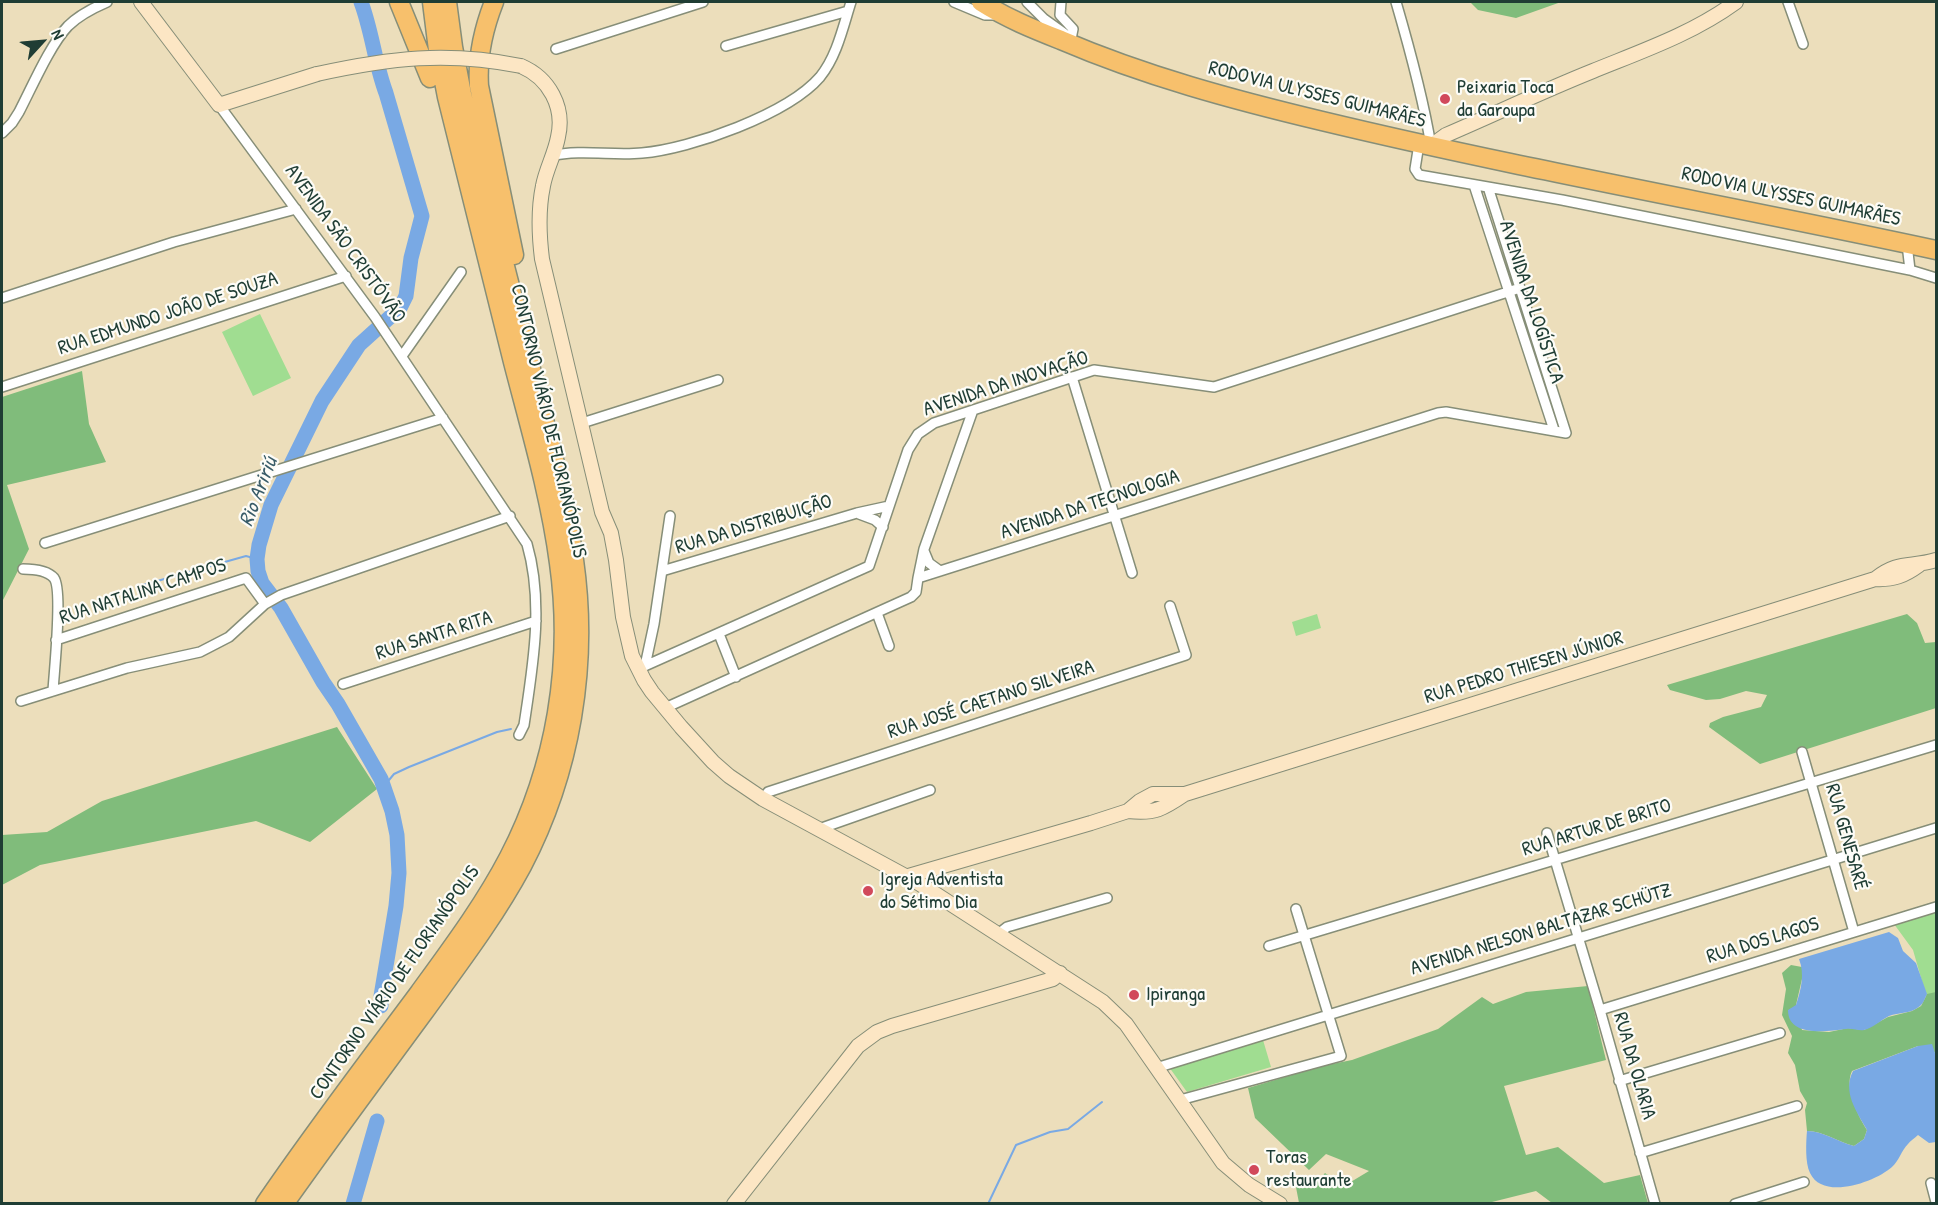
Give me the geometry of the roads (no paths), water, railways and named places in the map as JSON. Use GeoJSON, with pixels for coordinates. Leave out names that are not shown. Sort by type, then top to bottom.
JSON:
{"type":"FeatureCollection","features":[{"type":"Feature","properties":{"kind":"highway"},"geometry":{"type":"LineString","coordinates":[[399,2],[430,78],[470,189]]}},
{"type":"Feature","properties":{"kind":"highway"},"geometry":{"type":"LineString","coordinates":[[421,2],[421,18],[430,78]]}},
{"type":"Feature","properties":{"kind":"highway","name":"CONTORNO VIÁRIO DE FLORIANÓPOLIS"},"geometry":{"type":"LineString","coordinates":[[265,1203],[453,946],[492,887],[527,819],[542,778],[553,736],[560,693],[564,650],[563,606],[559,561],[549,505],[442,74],[432,2]]}},
{"type":"Feature","properties":{"kind":"highway","name":"CONTORNO VIÁRIO DE FLORIANÓPOLIS"},"geometry":{"type":"LineString","coordinates":[[284,1203],[490,920],[510,887],[532,845],[563,761],[578,673],[580,628],[577,583],[564,502],[462,94],[447,2]]}},
{"type":"Feature","properties":{"kind":"highway"},"geometry":{"type":"LineString","coordinates":[[494,2],[484,28],[481,44],[478,69],[479,87],[514,253],[524,340]]}},
{"type":"Feature","properties":{"kind":"highway","name":"RODOVIA ULYSSES GUIMARÃES"},"geometry":{"type":"LineString","coordinates":[[981,2],[1001,15],[1099,57],[1271,109],[1425,145],[1934,251]]}},
{"type":"Feature","properties":{"kind":"main road","name":"AVENIDA SÃO CRISTÓVÃO"},"geometry":{"type":"LineString","coordinates":[[141,2],[219,105]]}},
{"type":"Feature","properties":{"kind":"main road"},"geometry":{"type":"LineString","coordinates":[[1425,145],[1573,79],[1680,35],[1721,6],[1736,2]]}},
{"type":"Feature","properties":{"kind":"main road"},"geometry":{"type":"LineString","coordinates":[[219,105],[317,74],[376,62],[424,57],[463,57],[521,66],[530,69],[542,79],[555,99],[560,132],[551,156],[541,202],[540,247],[602,512],[613,542],[626,636],[642,667],[644,680],[681,728],[729,776],[763,799],[934,894],[1103,1002],[1126,1024],[1223,1163],[1248,1185],[1280,1203]]}},
{"type":"Feature","properties":{"kind":"main road","name":"RUA PEDRO THIESEN JÚNIOR"},"geometry":{"type":"LineString","coordinates":[[905,877],[1091,824],[1142,807],[1153,794],[1165,800],[1936,560]]}},
{"type":"Feature","properties":{"kind":"main road"},"geometry":{"type":"LineString","coordinates":[[934,894],[940,867]]}},
{"type":"Feature","properties":{"kind":"main road"},"geometry":{"type":"LineString","coordinates":[[734,1203],[858,1046],[866,1040],[892,1026],[1053,979],[1060,973]]}},
{"type":"Feature","properties":{"kind":"street"},"geometry":{"type":"LineString","coordinates":[[2,133],[19,112],[58,39],[85,13],[107,2]]}},
{"type":"Feature","properties":{"kind":"street"},"geometry":{"type":"LineString","coordinates":[[556,49],[703,2]]}},
{"type":"Feature","properties":{"kind":"street"},"geometry":{"type":"LineString","coordinates":[[954,2],[985,15],[1001,15]]}},
{"type":"Feature","properties":{"kind":"street"},"geometry":{"type":"LineString","coordinates":[[1027,2],[1044,19],[1066,35],[1070,44]]}},
{"type":"Feature","properties":{"kind":"street"},"geometry":{"type":"LineString","coordinates":[[1061,2],[1060,15],[1073,28],[1070,44]]}},
{"type":"Feature","properties":{"kind":"street"},"geometry":{"type":"LineString","coordinates":[[1396,2],[1423,100],[1425,145],[1415,169],[1418,174],[1573,202],[1910,270],[1936,278]]}},
{"type":"Feature","properties":{"kind":"street"},"geometry":{"type":"LineString","coordinates":[[1788,2],[1803,44]]}},
{"type":"Feature","properties":{"kind":"street"},"geometry":{"type":"LineString","coordinates":[[726,46],[849,6]]}},
{"type":"Feature","properties":{"kind":"street"},"geometry":{"type":"LineString","coordinates":[[551,156],[574,152],[639,153],[674,148],[722,132],[778,109],[812,84],[834,56],[849,6]]}},
{"type":"Feature","properties":{"kind":"street","name":"AVENIDA SÃO CRISTÓVÃO"},"geometry":{"type":"LineString","coordinates":[[219,105],[375,317],[527,544],[530,554],[536,621],[536,649],[524,724],[519,735]]}},
{"type":"Feature","properties":{"kind":"street","name":"AVENIDA DA LOGÍSTICA"},"geometry":{"type":"LineString","coordinates":[[1474,185],[1554,430]]}},
{"type":"Feature","properties":{"kind":"street","name":"AVENIDA DA LOGÍSTICA"},"geometry":{"type":"LineString","coordinates":[[1488,187],[1566,433]]}},
{"type":"Feature","properties":{"kind":"street"},"geometry":{"type":"LineString","coordinates":[[2,298],[174,242],[296,208]]}},
{"type":"Feature","properties":{"kind":"street"},"geometry":{"type":"LineString","coordinates":[[1907,244],[1910,270]]}},
{"type":"Feature","properties":{"kind":"street"},"geometry":{"type":"LineString","coordinates":[[402,356],[461,272]]}},
{"type":"Feature","properties":{"kind":"street","name":"RUA EDMUNDO JOÃO DE SOUZA"},"geometry":{"type":"LineString","coordinates":[[2,387],[346,276]]}},
{"type":"Feature","properties":{"kind":"street","name":"AVENIDA DA INOVAÇÃO"},"geometry":{"type":"LineString","coordinates":[[642,667],[867,568],[871,564],[908,450],[918,434],[934,423],[1094,370],[1214,387],[1520,288]]}},
{"type":"Feature","properties":{"kind":"street"},"geometry":{"type":"LineString","coordinates":[[1072,377],[1132,573]]}},
{"type":"Feature","properties":{"kind":"street"},"geometry":{"type":"LineString","coordinates":[[582,423],[718,380]]}},
{"type":"Feature","properties":{"kind":"street"},"geometry":{"type":"LineString","coordinates":[[665,708],[915,595],[923,577],[925,553],[973,410]]}},
{"type":"Feature","properties":{"kind":"street","name":"AVENIDA DA TECNOLOGIA"},"geometry":{"type":"LineString","coordinates":[[923,577],[1438,413],[1446,412],[1566,433]]}},
{"type":"Feature","properties":{"kind":"street"},"geometry":{"type":"LineString","coordinates":[[45,543],[444,418]]}},
{"type":"Feature","properties":{"kind":"street","name":"RUA DA DISTRIBUIÇÃO"},"geometry":{"type":"LineString","coordinates":[[662,571],[857,513],[889,506]]}},
{"type":"Feature","properties":{"kind":"street","name":"RUA DA DISTRIBUIÇÃO"},"geometry":{"type":"LineString","coordinates":[[857,513],[883,526]]}},
{"type":"Feature","properties":{"kind":"street"},"geometry":{"type":"LineString","coordinates":[[21,701],[137,665],[200,652],[229,637],[267,602],[281,595],[510,516]]}},
{"type":"Feature","properties":{"kind":"street"},"geometry":{"type":"LineString","coordinates":[[642,667],[654,624],[670,516]]}},
{"type":"Feature","properties":{"kind":"street"},"geometry":{"type":"LineString","coordinates":[[925,553],[934,568],[940,571]]}},
{"type":"Feature","properties":{"kind":"street"},"geometry":{"type":"LineString","coordinates":[[23,569],[42,571],[52,576],[58,590],[53,691]]}},
{"type":"Feature","properties":{"kind":"street","name":"RUA NATALINA CAMPOS"},"geometry":{"type":"LineString","coordinates":[[56,640],[246,578],[267,602]]}},
{"type":"Feature","properties":{"kind":"street","name":"RUA JOSÉ CAETANO SILVEIRA"},"geometry":{"type":"LineString","coordinates":[[763,799],[768,792],[1186,655],[1170,606]]}},
{"type":"Feature","properties":{"kind":"street"},"geometry":{"type":"LineString","coordinates":[[877,613],[889,646]]}},
{"type":"Feature","properties":{"kind":"street","name":"RUA SANTA RITA"},"geometry":{"type":"LineString","coordinates":[[343,684],[536,621]]}},
{"type":"Feature","properties":{"kind":"street"},"geometry":{"type":"LineString","coordinates":[[719,634],[736,677]]}},
{"type":"Feature","properties":{"kind":"street","name":"RUA ARTUR DE BRITO"},"geometry":{"type":"LineString","coordinates":[[1269,946],[1936,745]]}},
{"type":"Feature","properties":{"kind":"street","name":"RUA GENESARÉ"},"geometry":{"type":"LineString","coordinates":[[1802,752],[1854,932]]}},
{"type":"Feature","properties":{"kind":"street"},"geometry":{"type":"LineString","coordinates":[[819,829],[930,790]]}},
{"type":"Feature","properties":{"kind":"street","name":"AVENIDA NELSON BALTAZAR SCHÜTZ"},"geometry":{"type":"LineString","coordinates":[[1156,1068],[1936,828]]}},
{"type":"Feature","properties":{"kind":"street","name":"RUA DA OLARIA"},"geometry":{"type":"LineString","coordinates":[[1547,833],[1655,1203]]}},
{"type":"Feature","properties":{"kind":"street"},"geometry":{"type":"LineString","coordinates":[[998,934],[1007,927],[1107,898]]}},
{"type":"Feature","properties":{"kind":"street","name":"RUA DOS LAGOS"},"geometry":{"type":"LineString","coordinates":[[1600,1010],[1936,907]]}},
{"type":"Feature","properties":{"kind":"street"},"geometry":{"type":"LineString","coordinates":[[1180,1100],[1341,1056],[1296,909]]}},
{"type":"Feature","properties":{"kind":"street"},"geometry":{"type":"LineString","coordinates":[[1619,1081],[1780,1033]]}},
{"type":"Feature","properties":{"kind":"street"},"geometry":{"type":"LineString","coordinates":[[1640,1153],[1797,1106]]}},
{"type":"Feature","properties":{"kind":"street"},"geometry":{"type":"LineString","coordinates":[[1735,1203],[1804,1182]]}},
{"type":"Feature","properties":{"kind":"street"},"geometry":{"type":"LineString","coordinates":[[1931,1183],[1936,1202]]}},
{"type":"Feature","properties":{"kind":"water"},"geometry":{"type":"Polygon","coordinates":[[[1889,932],[1898,938],[1903,951],[1916,963],[1927,994],[1921,1005],[1916,1009],[1889,1016],[1864,1030],[1810,1031],[1795,1025],[1790,1019],[1788,1010],[1796,1005],[1801,988],[1802,970],[1799,959],[1889,932]]]}},
{"type":"Feature","properties":{"kind":"water"},"geometry":{"type":"Polygon","coordinates":[[[1932,1044],[1936,1056],[1936,1142],[1929,1143],[1918,1135],[1892,1167],[1862,1183],[1837,1187],[1826,1186],[1817,1181],[1810,1173],[1807,1164],[1807,1131],[1854,1146],[1864,1139],[1867,1130],[1855,1109],[1850,1094],[1850,1079],[1853,1071],[1918,1046],[1932,1044]]]}},
{"type":"Feature","properties":{"kind":"waterway","name":"Rio Aririú"},"geometry":{"type":"LineString","coordinates":[[361,2],[422,216],[411,258],[406,296],[400,308],[359,345],[322,401],[271,505],[257,559],[262,583],[281,608],[381,779],[392,811],[397,835],[399,873],[381,1006]]}},
{"type":"Feature","properties":{"kind":"waterway"},"geometry":{"type":"LineString","coordinates":[[143,585],[246,556],[257,559]]}},
{"type":"Feature","properties":{"kind":"waterway"},"geometry":{"type":"LineString","coordinates":[[384,786],[394,774],[409,767],[497,732],[511,729]]}},
{"type":"Feature","properties":{"kind":"waterway"},"geometry":{"type":"LineString","coordinates":[[988,1204],[1016,1145],[1050,1132],[1068,1129],[1102,1102]]}},
{"type":"Feature","properties":{"kind":"waterway","name":"Rio Aririú"},"geometry":{"type":"LineString","coordinates":[[353,1204],[377,1121]]}},
{"type":"Feature","properties":{"kind":"place","name":"Peixaria Toca da Garoupa"},"geometry":{"type":"Point","coordinates":[1445,99]}},
{"type":"Feature","properties":{"kind":"place","name":"Igreja Adventista do Sétimo Dia"},"geometry":{"type":"Point","coordinates":[868,891]}},
{"type":"Feature","properties":{"kind":"place","name":"Ipiranga"},"geometry":{"type":"Point","coordinates":[1134,995]}},
{"type":"Feature","properties":{"kind":"place","name":"Toras restaurante"},"geometry":{"type":"Point","coordinates":[1254,1170]}}]}
